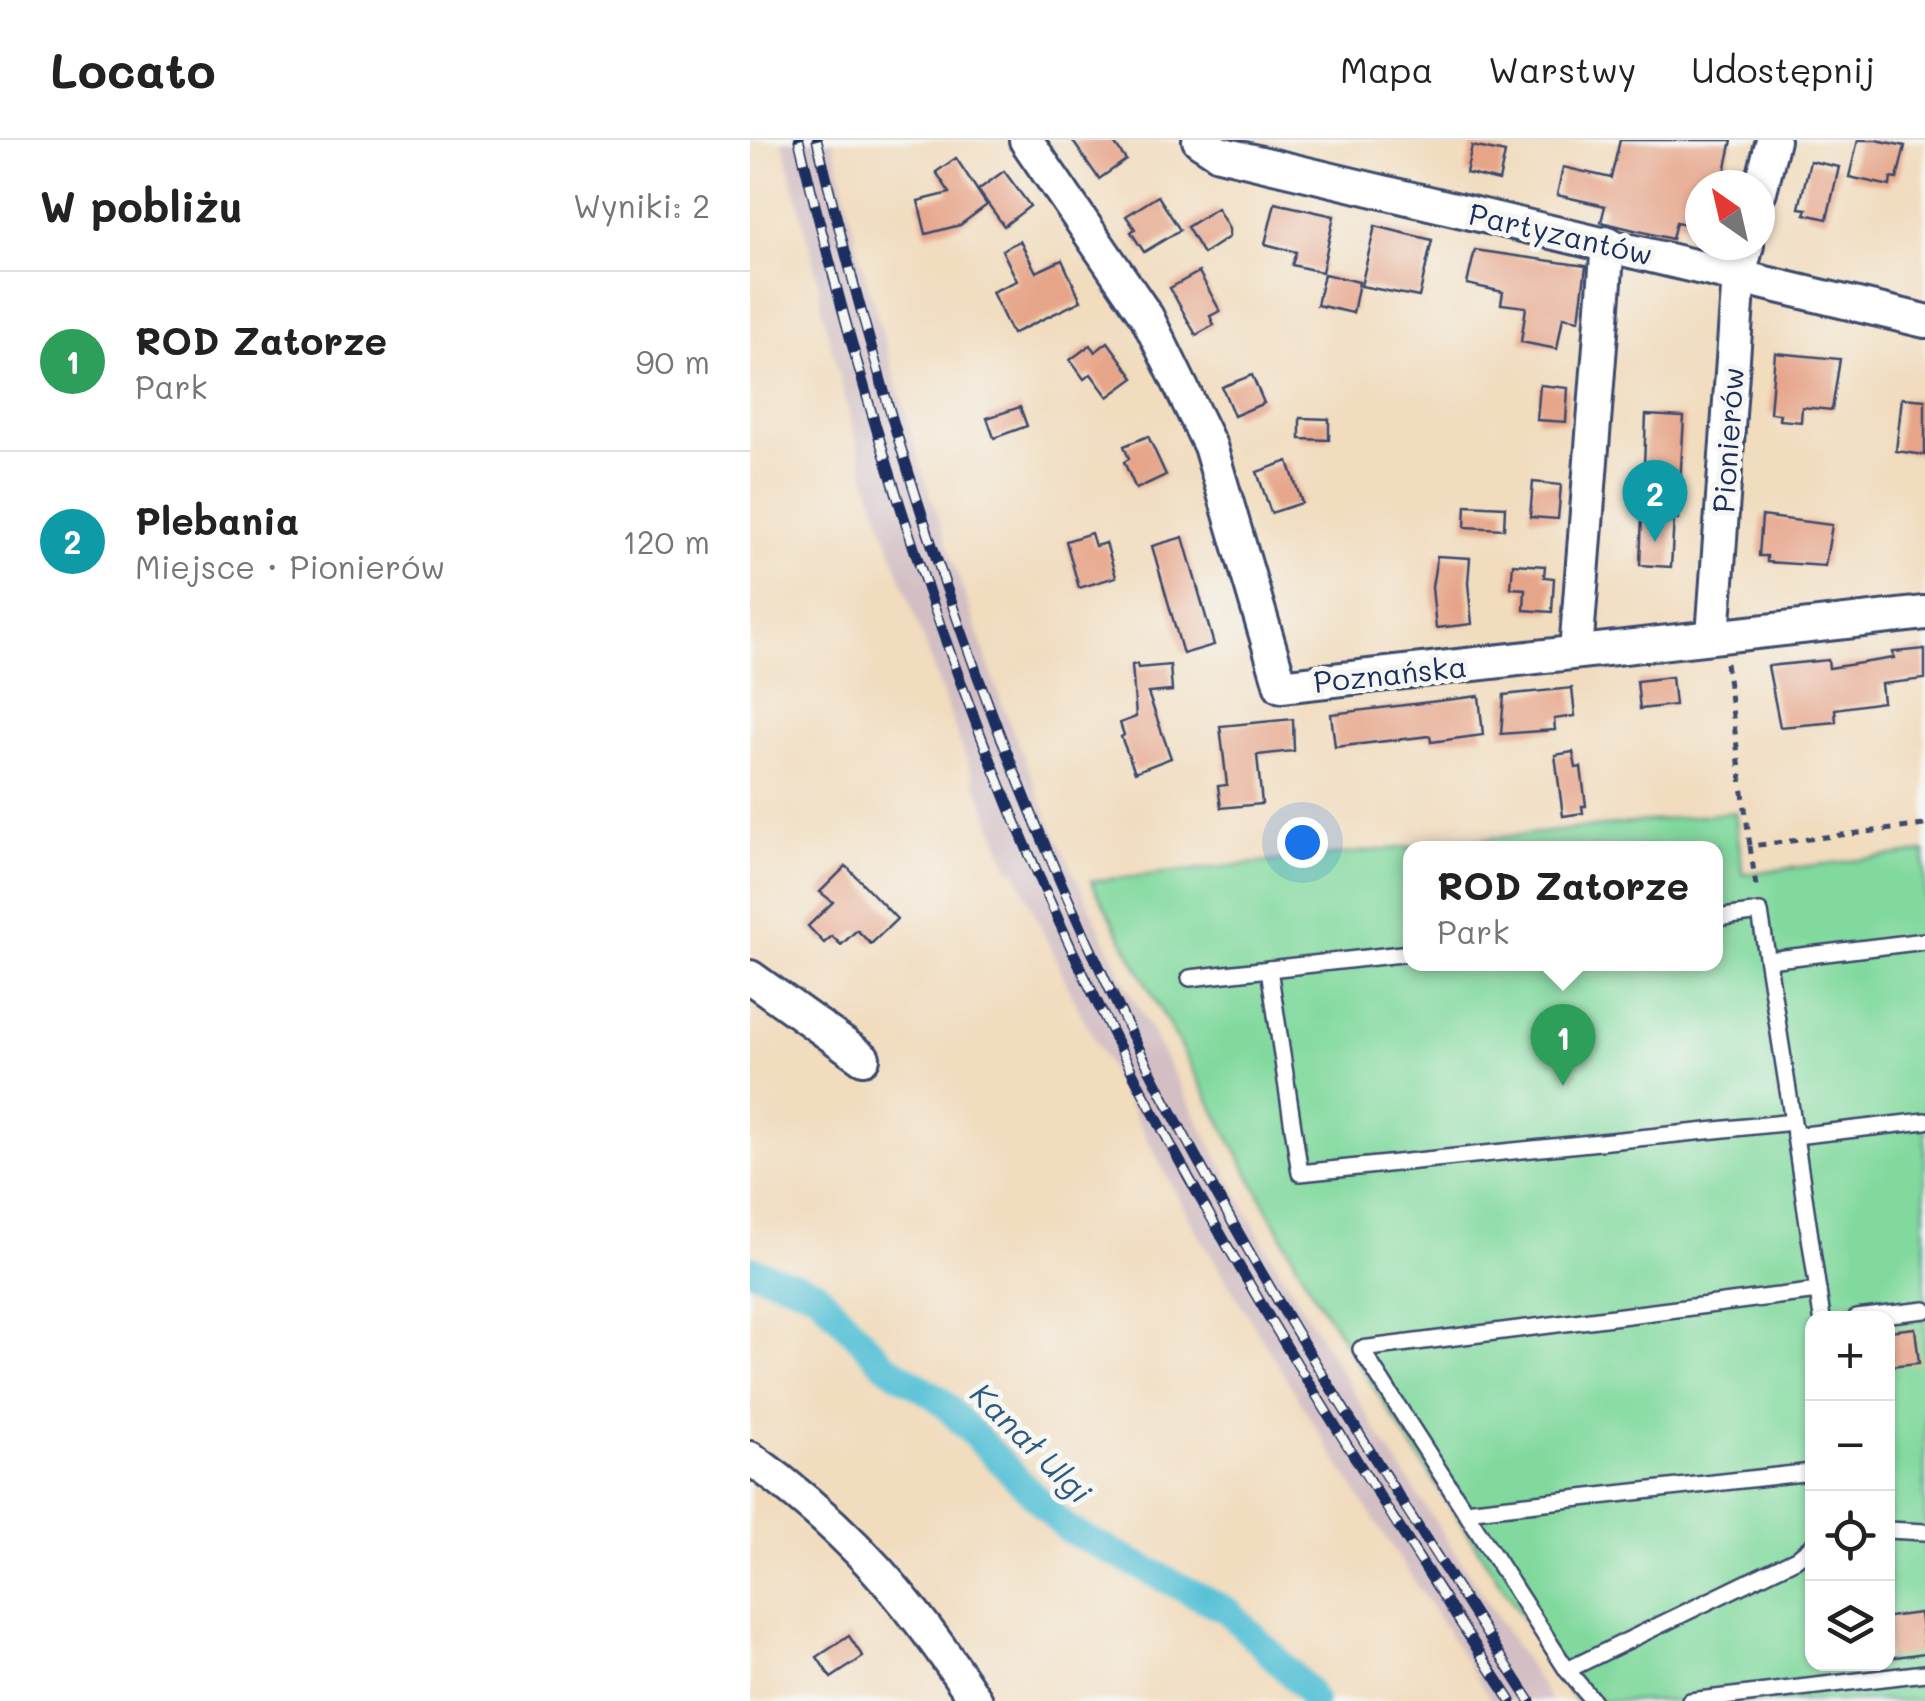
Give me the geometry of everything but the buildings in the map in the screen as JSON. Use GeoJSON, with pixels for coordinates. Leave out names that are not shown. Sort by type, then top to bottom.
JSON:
{"type":"FeatureCollection","features":[{"type":"Feature","properties":{"kind":"street","name":"Poznańska"},"geometry":{"type":"LineString","coordinates":[[1026,140],[1147,317],[1210,446],[1281,686],[1925,613]]}},
{"type":"Feature","properties":{"kind":"street","name":"Partyzantów"},"geometry":{"type":"LineString","coordinates":[[1199,140],[1219,153],[1608,243],[1743,261],[1925,320]]}},
{"type":"Feature","properties":{"kind":"street"},"geometry":{"type":"LineString","coordinates":[[1765,170],[1773,140]]}},
{"type":"Feature","properties":{"kind":"street"},"geometry":{"type":"LineString","coordinates":[[1576,652],[1608,243]]}},
{"type":"Feature","properties":{"kind":"street","name":"Pionierów"},"geometry":{"type":"LineString","coordinates":[[1718,636],[1743,261]]}},
{"type":"Feature","properties":{"kind":"street"},"geometry":{"type":"LineString","coordinates":[[750,978],[864,1058]]}},
{"type":"Feature","properties":{"kind":"street"},"geometry":{"type":"LineString","coordinates":[[750,1458],[856,1544],[932,1634],[976,1701]]}},
{"type":"Feature","properties":{"kind":"lane"},"geometry":{"type":"LineString","coordinates":[[1723,917],[1760,912],[1821,1311]]}},
{"type":"Feature","properties":{"kind":"lane"},"geometry":{"type":"LineString","coordinates":[[1768,960],[1925,941]]}},
{"type":"Feature","properties":{"kind":"lane"},"geometry":{"type":"LineString","coordinates":[[1190,978],[1403,954]]}},
{"type":"Feature","properties":{"kind":"lane"},"geometry":{"type":"LineString","coordinates":[[1270,969],[1300,1173],[1794,1129],[1925,1122]]}},
{"type":"Feature","properties":{"kind":"lane"},"geometry":{"type":"LineString","coordinates":[[1593,1701],[1566,1670],[1361,1350],[1818,1292]]}},
{"type":"Feature","properties":{"kind":"lane"},"geometry":{"type":"LineString","coordinates":[[1895,1313],[1925,1310]]}},
{"type":"Feature","properties":{"kind":"lane"},"geometry":{"type":"LineString","coordinates":[[1465,1512],[1805,1473]]}},
{"type":"Feature","properties":{"kind":"lane"},"geometry":{"type":"LineString","coordinates":[[1895,1530],[1925,1532]]}},
{"type":"Feature","properties":{"kind":"lane"},"geometry":{"type":"LineString","coordinates":[[1566,1670],[1805,1551]]}},
{"type":"Feature","properties":{"kind":"lane"},"geometry":{"type":"LineString","coordinates":[[1690,1701],[1925,1672]]}},
{"type":"Feature","properties":{"kind":"path"},"geometry":{"type":"LineString","coordinates":[[1718,636],[1760,912]]}},
{"type":"Feature","properties":{"kind":"path"},"geometry":{"type":"LineString","coordinates":[[1750,846],[1925,825]]}},
{"type":"Feature","properties":{"kind":"shaded area"},"geometry":{"type":"Polygon","coordinates":[[[782,140],[833,140],[860,257],[922,470],[1001,701],[1050,822],[1128,988],[1263,1242],[1381,1438],[1551,1701],[1492,1701],[1339,1465],[1193,1225],[1079,1010],[1014,868],[1010,870],[960,743],[866,478],[782,140]]]}},
{"type":"Feature","properties":{"kind":"green space"},"geometry":{"type":"Polygon","coordinates":[[[1735,812],[1743,874],[1925,852],[1925,1701],[1576,1701],[1312,1291],[1091,881],[1403,848],[1403,971],[1723,971],[1723,841],[1464,841],[1735,812]]]}},
{"type":"Feature","properties":{"kind":"waterway","name":"Kanał Ulgi"},"geometry":{"type":"LineString","coordinates":[[750,1269],[816,1292],[885,1365],[939,1399],[1067,1529],[1228,1611],[1307,1690],[1313,1701]]}},
{"type":"Feature","properties":{"kind":"railway"},"geometry":{"type":"LineString","coordinates":[[799,140],[857,360],[924,578],[1003,792],[1048,896],[1142,1091],[1241,1269],[1346,1443],[1511,1701]]}},
{"type":"Feature","properties":{"kind":"railway"},"geometry":{"type":"LineString","coordinates":[[817,140],[874,358],[942,574],[1020,785],[1111,992],[1206,1175],[1309,1353],[1530,1701]]}},
{"type":"Feature","properties":{"kind":"place","name":"Plebania"},"geometry":{"type":"Point","coordinates":[1655,542]}},
{"type":"Feature","properties":{"kind":"place","name":"ROD Zatorze"},"geometry":{"type":"Point","coordinates":[1563,1086]}}]}
